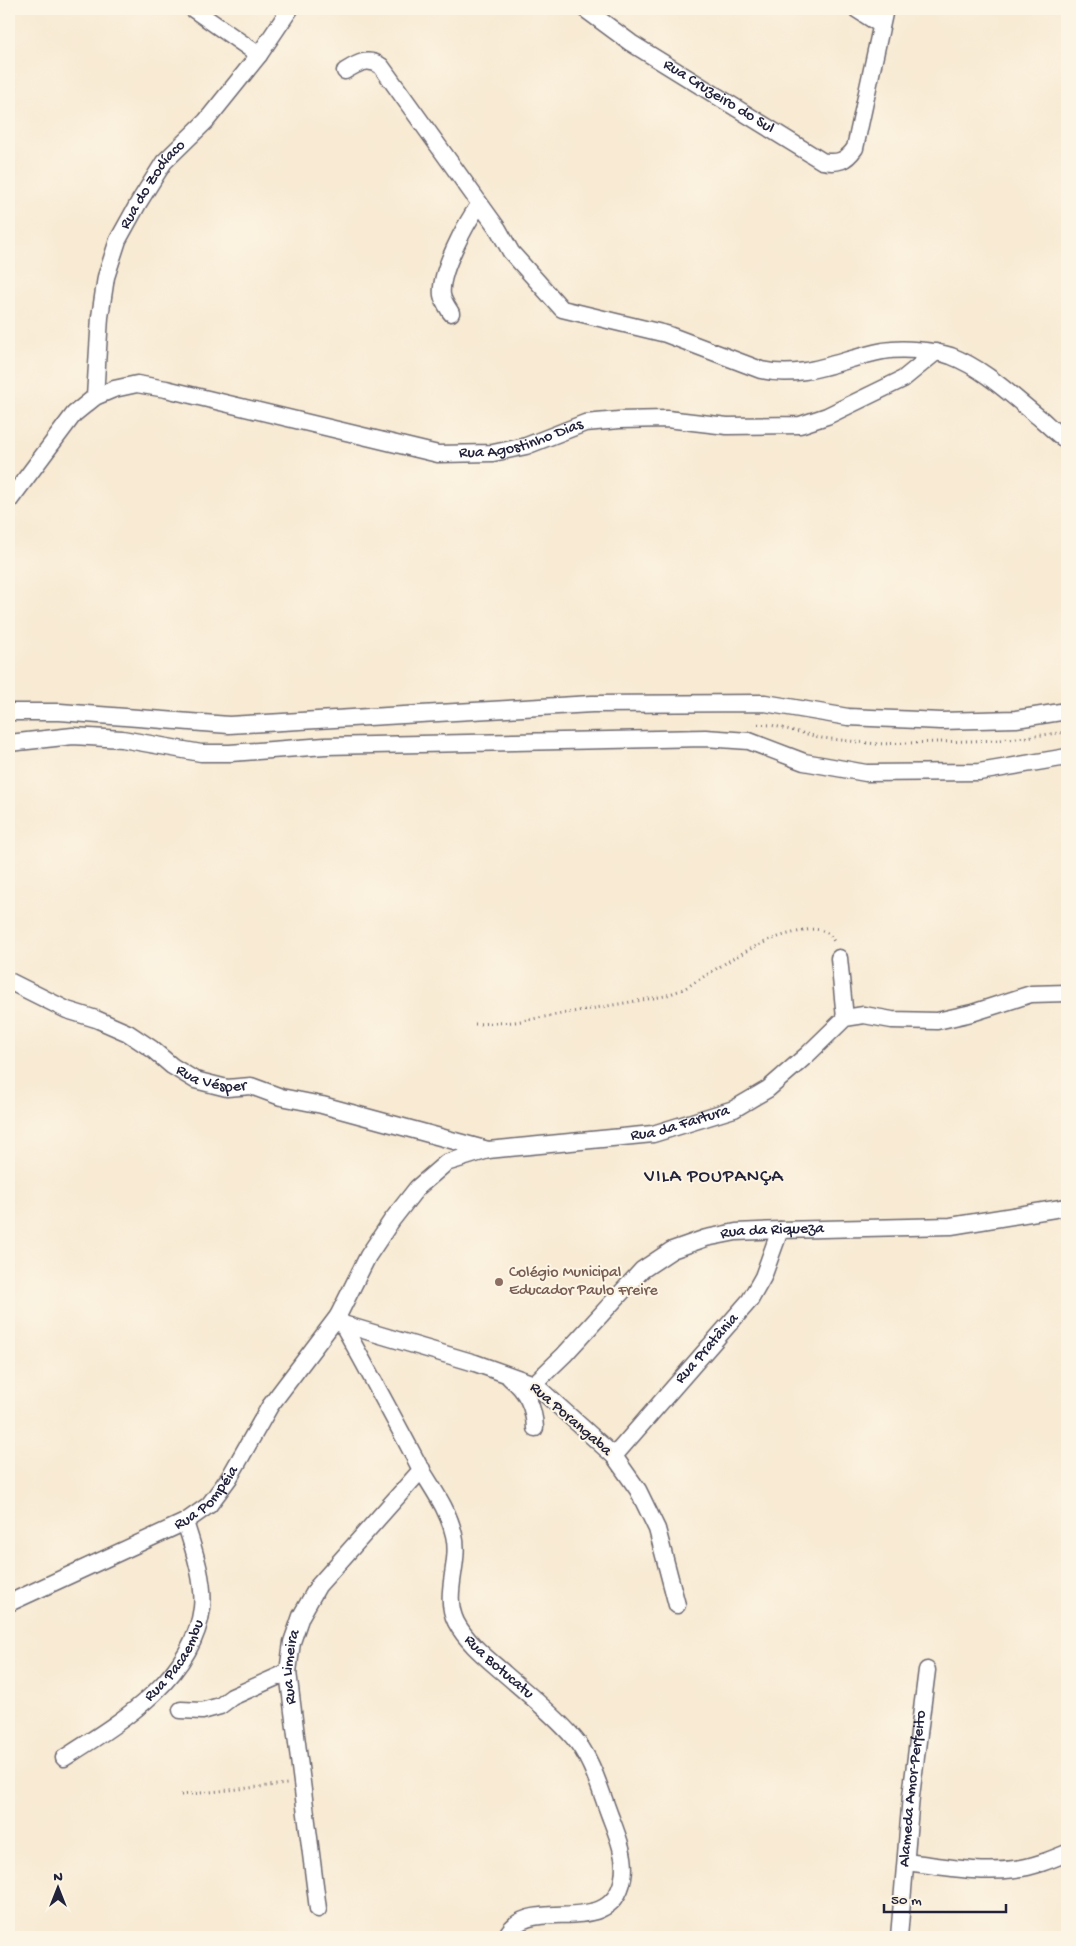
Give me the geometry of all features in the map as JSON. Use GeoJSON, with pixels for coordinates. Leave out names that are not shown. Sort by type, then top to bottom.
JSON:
{"type":"FeatureCollection","features":[{"type":"Feature","properties":{"kind":"street"},"geometry":{"type":"LineString","coordinates":[[193,9],[259,55]]}},
{"type":"Feature","properties":{"kind":"street","name":"Rua do Zodíaco"},"geometry":{"type":"LineString","coordinates":[[95,397],[100,317],[106,278],[118,240],[164,162],[206,121],[259,55],[290,9]]}},
{"type":"Feature","properties":{"kind":"street","name":"Rua Cruzeiro do Sul"},"geometry":{"type":"LineString","coordinates":[[585,9],[631,43],[822,161],[832,163],[847,159],[855,148],[883,17]]}},
{"type":"Feature","properties":{"kind":"street"},"geometry":{"type":"LineString","coordinates":[[856,9],[883,17]]}},
{"type":"Feature","properties":{"kind":"street"},"geometry":{"type":"LineString","coordinates":[[345,71],[368,60],[381,66],[498,229],[511,252],[562,309],[666,334],[753,368],[775,373],[785,374],[827,368],[885,350],[936,352],[951,356],[970,366],[1001,387],[1067,441]]}},
{"type":"Feature","properties":{"kind":"street"},"geometry":{"type":"LineString","coordinates":[[451,313],[442,296],[445,271],[479,204]]}},
{"type":"Feature","properties":{"kind":"street","name":"Rua Agostinho Dias"},"geometry":{"type":"LineString","coordinates":[[9,501],[74,414],[95,397],[114,389],[137,384],[166,388],[438,454],[467,455],[493,453],[526,446],[585,423],[667,419],[727,426],[800,425],[827,416],[903,378],[936,352]]}},
{"type":"Feature","properties":{"kind":"street"},"geometry":{"type":"LineString","coordinates":[[9,712],[60,712],[229,725],[592,704],[765,702],[848,717],[941,721],[1016,719],[1067,712]]}},
{"type":"Feature","properties":{"kind":"street"},"geometry":{"type":"LineString","coordinates":[[9,743],[73,736],[122,739],[201,753],[230,753],[324,746],[705,738],[749,741],[804,762],[866,772],[979,772],[1067,757]]}},
{"type":"Feature","properties":{"kind":"street"},"geometry":{"type":"LineString","coordinates":[[839,958],[845,1018],[864,1016],[892,1020],[937,1021],[1031,994],[1067,993]]}},
{"type":"Feature","properties":{"kind":"street","name":"Rua Vésper"},"geometry":{"type":"LineString","coordinates":[[9,981],[67,1010],[96,1019],[128,1033],[152,1049],[172,1066],[195,1080],[227,1088],[251,1086],[281,1097],[488,1150]]}},
{"type":"Feature","properties":{"kind":"street","name":"Rua da Fartura"},"geometry":{"type":"LineString","coordinates":[[340,1320],[368,1256],[392,1220],[417,1188],[446,1163],[488,1150],[654,1134],[734,1109],[768,1089],[807,1056],[845,1018]]}},
{"type":"Feature","properties":{"kind":"street","name":"Rua da Riqueza"},"geometry":{"type":"LineString","coordinates":[[534,1384],[564,1355],[642,1270],[672,1250],[706,1238],[736,1232],[951,1226],[1067,1207]]}},
{"type":"Feature","properties":{"kind":"street","name":"Rua Pratânia"},"geometry":{"type":"LineString","coordinates":[[614,1456],[750,1300],[764,1277],[780,1230]]}},
{"type":"Feature","properties":{"kind":"street","name":"Rua Porangaba"},"geometry":{"type":"LineString","coordinates":[[340,1320],[500,1371],[534,1384],[614,1456],[638,1490],[657,1529],[677,1605]]}},
{"type":"Feature","properties":{"kind":"street","name":"Rua Botucatu"},"geometry":{"type":"LineString","coordinates":[[340,1320],[422,1470],[445,1508],[454,1536],[455,1552],[451,1606],[456,1621],[466,1636],[486,1658],[534,1699],[574,1738],[592,1769],[622,1853],[624,1877],[613,1899],[603,1908],[590,1913],[529,1917],[516,1924],[506,1937]]}},
{"type":"Feature","properties":{"kind":"street","name":"Rua Pompéia"},"geometry":{"type":"LineString","coordinates":[[9,1603],[185,1522],[209,1505],[229,1478],[270,1406],[340,1320]]}},
{"type":"Feature","properties":{"kind":"street"},"geometry":{"type":"LineString","coordinates":[[500,1371],[520,1385],[530,1402],[534,1414],[535,1428]]}},
{"type":"Feature","properties":{"kind":"street","name":"Rua Limeira"},"geometry":{"type":"LineString","coordinates":[[318,1909],[288,1672],[292,1642],[301,1616],[318,1586],[422,1470]]}},
{"type":"Feature","properties":{"kind":"street","name":"Rua Pacaembu"},"geometry":{"type":"LineString","coordinates":[[64,1758],[126,1717],[158,1690],[184,1657],[197,1633],[202,1606],[198,1562],[185,1522]]}},
{"type":"Feature","properties":{"kind":"street","name":"Alameda Amor-Perfeito"},"geometry":{"type":"LineString","coordinates":[[899,1937],[911,1796],[927,1670]]}},
{"type":"Feature","properties":{"kind":"street"},"geometry":{"type":"LineString","coordinates":[[181,1710],[202,1711],[220,1706],[232,1697],[288,1672]]}},
{"type":"Feature","properties":{"kind":"street"},"geometry":{"type":"LineString","coordinates":[[906,1862],[966,1869],[1014,1869],[1032,1866],[1067,1853]]}},
{"type":"Feature","properties":{"kind":"path"},"geometry":{"type":"LineString","coordinates":[[475,1024],[515,1022],[666,996],[685,988],[760,943],[800,931],[813,929],[824,931],[836,945],[839,958]]}},
{"type":"Feature","properties":{"kind":"path"},"geometry":{"type":"LineString","coordinates":[[181,1795],[303,1782]]}},
{"type":"Feature","properties":{"kind":"place","name":"Colégio Municipal Educador Paulo Freire"},"geometry":{"type":"Point","coordinates":[499,1282]}},
{"type":"Feature","properties":{"kind":"district","name":"VILA POUPANÇA"},"geometry":{"type":"Point","coordinates":[714,1177]}}]}
